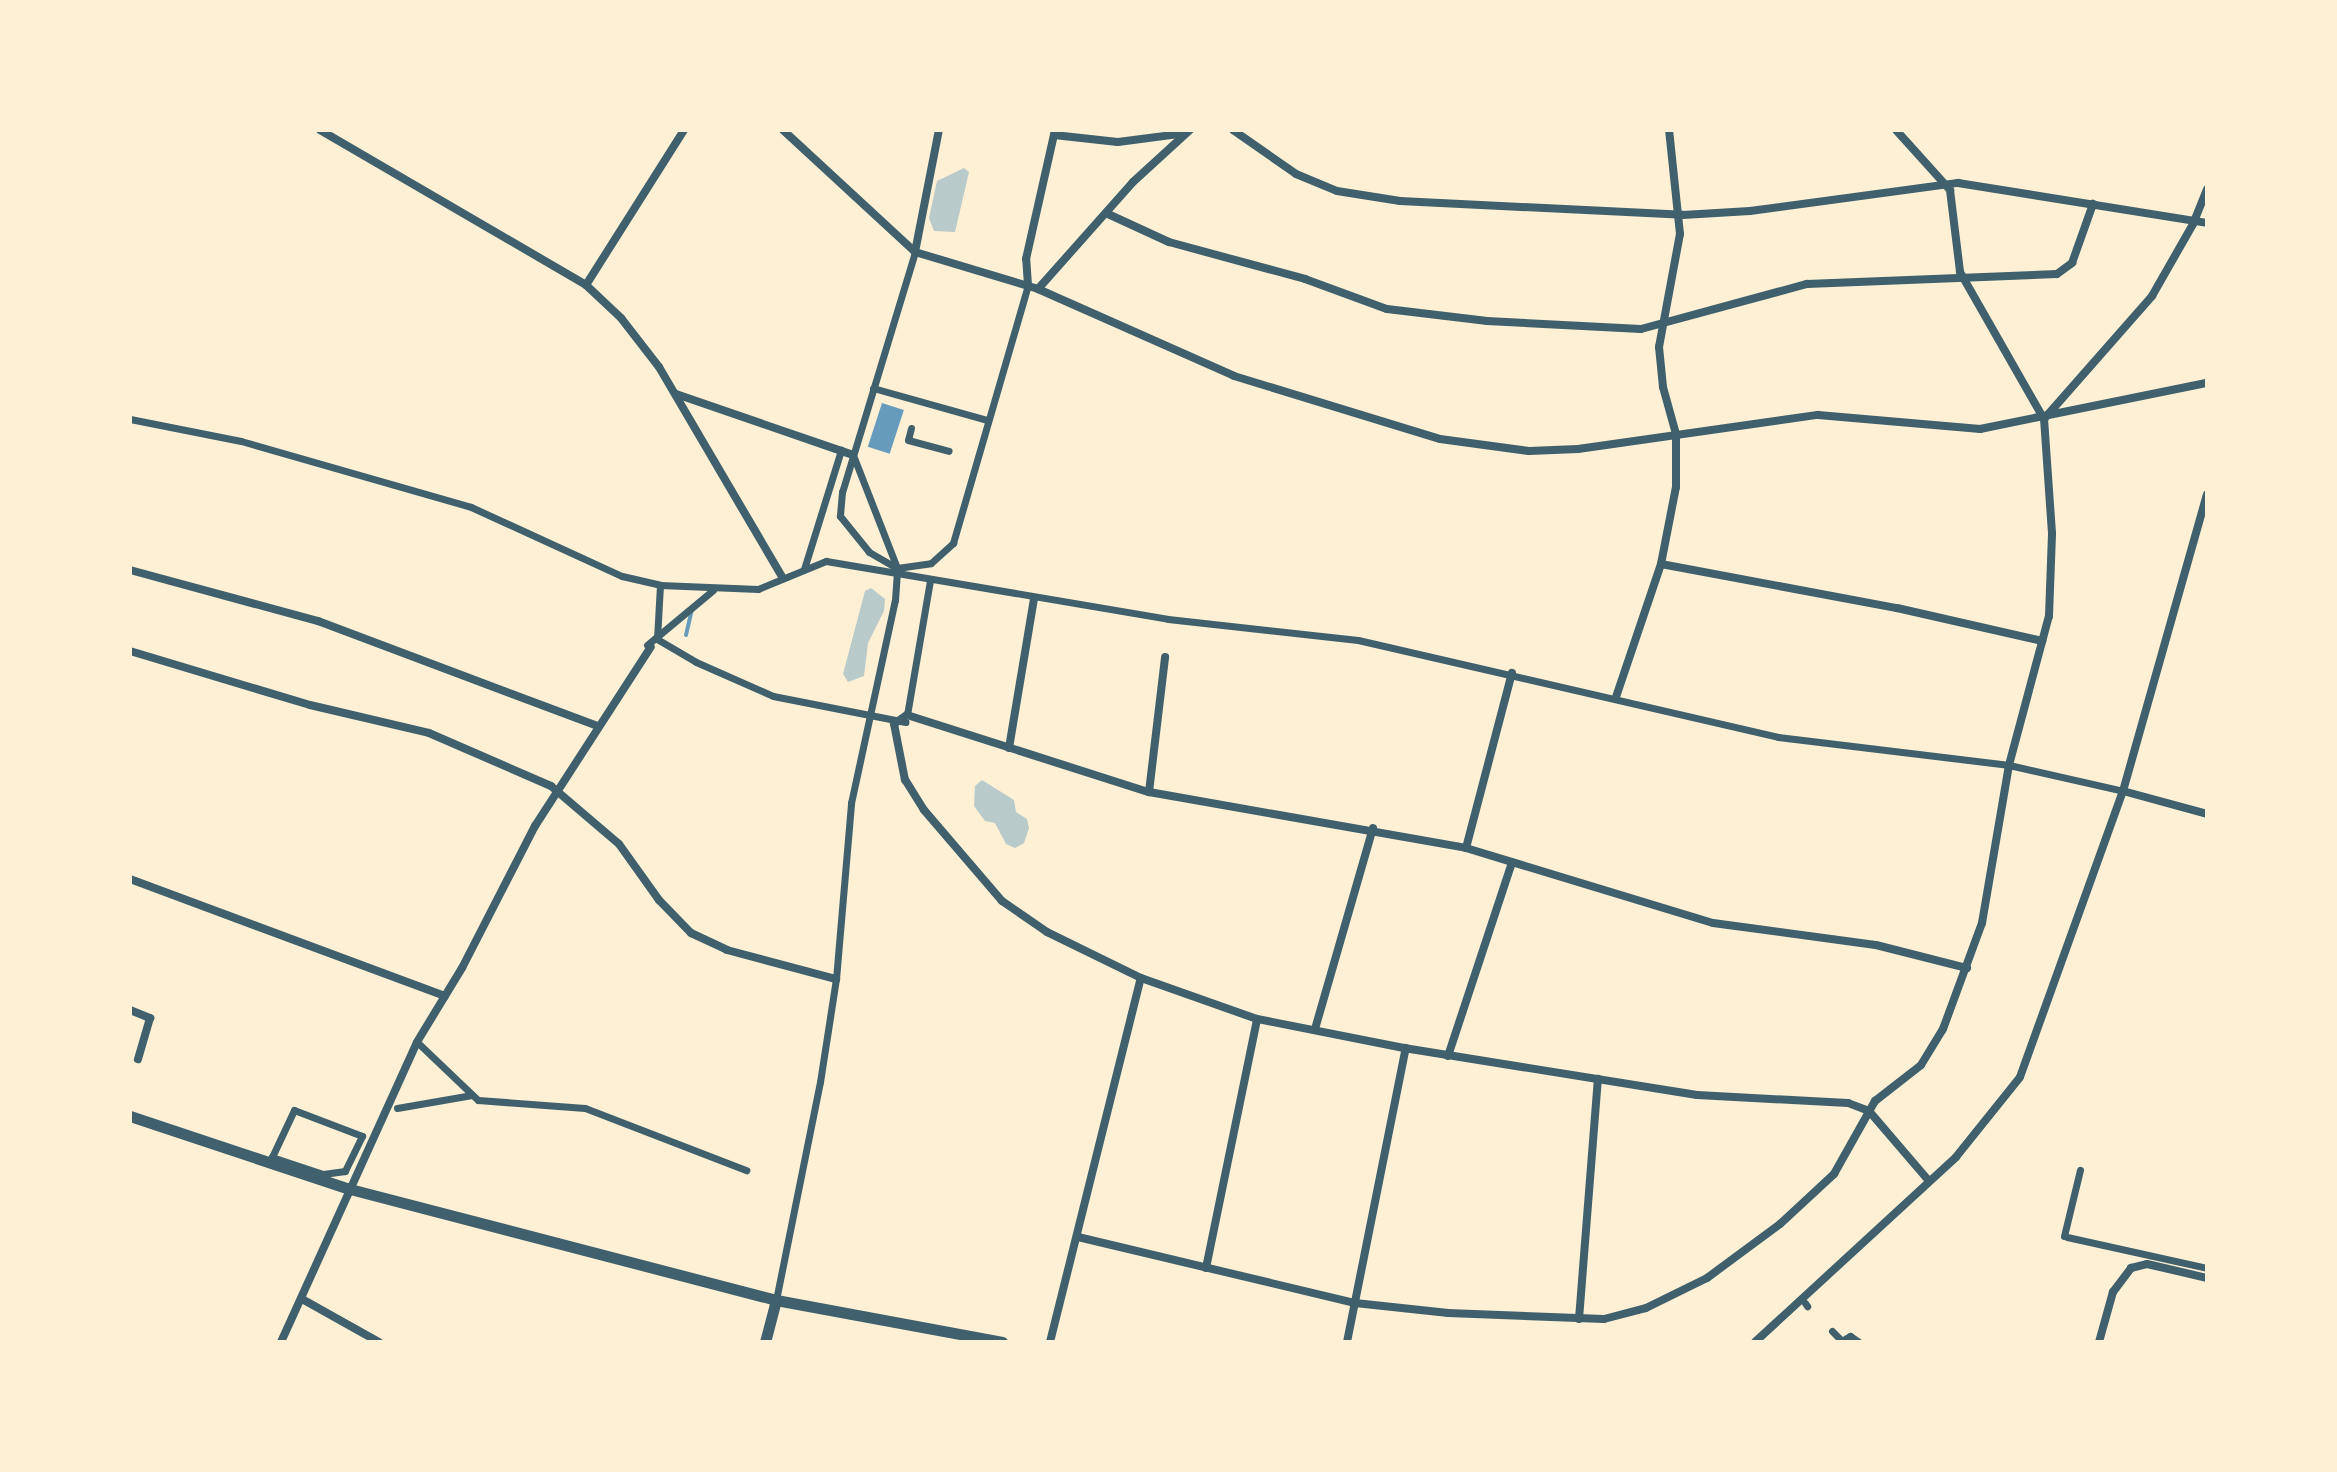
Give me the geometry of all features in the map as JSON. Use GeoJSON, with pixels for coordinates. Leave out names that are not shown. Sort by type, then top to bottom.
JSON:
{"type":"FeatureCollection","features":[{"type":"Feature","properties":{"kind":"street"},"geometry":{"type":"LineString","coordinates":[[320,130],[586,285],[621,318],[675,394],[783,578]]}},
{"type":"Feature","properties":{"kind":"street"},"geometry":{"type":"LineString","coordinates":[[586,285],[684,130]]}},
{"type":"Feature","properties":{"kind":"street"},"geometry":{"type":"LineString","coordinates":[[783,130],[915,252],[1028,285],[1234,376],[1440,439],[1529,451],[1818,415],[1979,429],[2044,419],[2070,407],[2207,383]]}},
{"type":"Feature","properties":{"kind":"street"},"geometry":{"type":"LineString","coordinates":[[939,130],[915,252],[853,455],[840,516],[869,552],[897,571],[931,563],[953,543],[973,458],[1028,285],[1026,259],[1054,132],[1118,142],[1190,130]]}},
{"type":"Feature","properties":{"kind":"street"},"geometry":{"type":"LineString","coordinates":[[1233,130],[1296,174],[1337,191],[1468,206],[1679,215],[1750,211],[1944,184],[2207,223]]}},
{"type":"Feature","properties":{"kind":"street"},"geometry":{"type":"LineString","coordinates":[[1616,697],[1661,564],[1676,487],[1676,434],[1663,387],[1661,326],[1680,234],[1669,130]]}},
{"type":"Feature","properties":{"kind":"street"},"geometry":{"type":"LineString","coordinates":[[1078,1237],[1355,1303],[1579,1319],[1646,1308],[1707,1278],[1780,1224],[1834,1174],[1869,1111],[1921,1065],[1943,1029],[1982,923],[2009,765],[2042,641],[2053,572],[2044,419],[1964,279],[1950,190],[1896,130]]}},
{"type":"Feature","properties":{"kind":"street"},"geometry":{"type":"LineString","coordinates":[[1038,289],[1180,134]]}},
{"type":"Feature","properties":{"kind":"street"},"geometry":{"type":"LineString","coordinates":[[2044,419],[2152,296],[2196,220],[2207,189]]}},
{"type":"Feature","properties":{"kind":"street"},"geometry":{"type":"LineString","coordinates":[[1108,214],[1169,242],[1419,316],[1661,326],[1807,284],[1964,279],[2066,271],[2093,204]]}},
{"type":"Feature","properties":{"kind":"street"},"geometry":{"type":"LineString","coordinates":[[873,388],[918,405],[987,420]]}},
{"type":"Feature","properties":{"kind":"street"},"geometry":{"type":"LineString","coordinates":[[675,394],[853,455],[897,571],[895,600],[868,712],[851,803],[836,979],[776,1300],[765,1342]]}},
{"type":"Feature","properties":{"kind":"street"},"geometry":{"type":"LineString","coordinates":[[130,419],[241,441],[471,507],[622,576],[660,585],[713,590],[758,589],[826,561],[897,571],[1034,599],[1358,640],[1616,697],[1778,737],[2009,765],[2207,814]]}},
{"type":"Feature","properties":{"kind":"street"},"geometry":{"type":"LineString","coordinates":[[911,428],[908,440],[949,451]]}},
{"type":"Feature","properties":{"kind":"street"},"geometry":{"type":"LineString","coordinates":[[931,446],[934,434]]}},
{"type":"Feature","properties":{"kind":"street"},"geometry":{"type":"LineString","coordinates":[[804,569],[841,450]]}},
{"type":"Feature","properties":{"kind":"street"},"geometry":{"type":"LineString","coordinates":[[1755,1342],[1929,1181],[2005,1101],[2027,1063],[2123,791],[2207,495]]}},
{"type":"Feature","properties":{"kind":"street"},"geometry":{"type":"LineString","coordinates":[[1661,564],[1897,608],[2042,641]]}},
{"type":"Feature","properties":{"kind":"street"},"geometry":{"type":"LineString","coordinates":[[130,570],[318,621],[597,726]]}},
{"type":"Feature","properties":{"kind":"street"},"geometry":{"type":"LineString","coordinates":[[930,580],[903,719],[892,733],[905,780],[924,810],[1002,901],[1047,932],[1141,978],[1257,1019],[1448,1056],[1697,1095],[1848,1103],[1869,1111],[1929,1181]]}},
{"type":"Feature","properties":{"kind":"street"},"geometry":{"type":"LineString","coordinates":[[652,644],[660,585]]}},
{"type":"Feature","properties":{"kind":"street"},"geometry":{"type":"LineString","coordinates":[[281,1342],[417,1042],[555,793],[652,644],[713,590]]}},
{"type":"Feature","properties":{"kind":"street"},"geometry":{"type":"LineString","coordinates":[[1009,748],[1034,599]]}},
{"type":"Feature","properties":{"kind":"street"},"geometry":{"type":"LineString","coordinates":[[652,644],[773,696],[903,719],[1149,792],[1373,828],[1466,848],[1713,923],[1876,945],[1967,968]]}},
{"type":"Feature","properties":{"kind":"street"},"geometry":{"type":"LineString","coordinates":[[130,651],[310,705],[429,733],[551,786],[555,793],[619,844],[659,900],[691,933],[727,950],[836,979]]}},
{"type":"Feature","properties":{"kind":"street"},"geometry":{"type":"LineString","coordinates":[[1149,792],[1165,657]]}},
{"type":"Feature","properties":{"kind":"street"},"geometry":{"type":"LineString","coordinates":[[1466,848],[1512,673]]}},
{"type":"Feature","properties":{"kind":"street"},"geometry":{"type":"LineString","coordinates":[[1315,1029],[1373,828]]}},
{"type":"Feature","properties":{"kind":"street"},"geometry":{"type":"LineString","coordinates":[[1448,1056],[1512,862]]}},
{"type":"Feature","properties":{"kind":"street"},"geometry":{"type":"LineString","coordinates":[[130,879],[445,996]]}},
{"type":"Feature","properties":{"kind":"street"},"geometry":{"type":"LineString","coordinates":[[1050,1342],[1141,978]]}},
{"type":"Feature","properties":{"kind":"street"},"geometry":{"type":"LineString","coordinates":[[130,1010],[150,1018],[138,1059]]}},
{"type":"Feature","properties":{"kind":"street"},"geometry":{"type":"LineString","coordinates":[[1206,1268],[1257,1019]]}},
{"type":"Feature","properties":{"kind":"street"},"geometry":{"type":"LineString","coordinates":[[417,1042],[472,1095],[501,1106],[585,1108],[746,1170]]}},
{"type":"Feature","properties":{"kind":"street"},"geometry":{"type":"LineString","coordinates":[[1347,1342],[1406,1048]]}},
{"type":"Feature","properties":{"kind":"street"},"geometry":{"type":"LineString","coordinates":[[1579,1319],[1598,1079]]}},
{"type":"Feature","properties":{"kind":"street"},"geometry":{"type":"LineString","coordinates":[[397,1108],[472,1095]]}},
{"type":"Feature","properties":{"kind":"street"},"geometry":{"type":"LineString","coordinates":[[294,1110],[362,1136],[345,1171],[323,1174],[272,1157],[294,1110]]}},
{"type":"Feature","properties":{"kind":"street"},"geometry":{"type":"LineString","coordinates":[[130,1116],[350,1189],[776,1300],[1002,1342]]}},
{"type":"Feature","properties":{"kind":"street"},"geometry":{"type":"LineString","coordinates":[[2067,1237],[2080,1170]]}},
{"type":"Feature","properties":{"kind":"street"},"geometry":{"type":"LineString","coordinates":[[2067,1237],[2083,1183]]}},
{"type":"Feature","properties":{"kind":"street"},"geometry":{"type":"LineString","coordinates":[[2067,1237],[2207,1268]]}},
{"type":"Feature","properties":{"kind":"street"},"geometry":{"type":"LineString","coordinates":[[2099,1342],[2113,1292],[2131,1268],[2147,1264],[2207,1278]]}},
{"type":"Feature","properties":{"kind":"street"},"geometry":{"type":"LineString","coordinates":[[302,1299],[380,1341]]}},
{"type":"Feature","properties":{"kind":"street"},"geometry":{"type":"LineString","coordinates":[[1832,1331],[1840,1341],[1850,1336],[1859,1342]]}},
{"type":"Feature","properties":{"kind":"shaded area"},"geometry":{"type":"Polygon","coordinates":[[[964,168],[969,172],[955,232],[934,231],[929,218],[937,181],[964,168]]]}},
{"type":"Feature","properties":{"kind":"shaded area"},"geometry":{"type":"Polygon","coordinates":[[[871,588],[885,599],[884,611],[868,643],[864,676],[848,682],[843,674],[865,591],[871,588]]]}},
{"type":"Feature","properties":{"kind":"shaded area"},"geometry":{"type":"Polygon","coordinates":[[[982,780],[1014,800],[1016,812],[1027,819],[1029,828],[1024,843],[1015,848],[1006,844],[995,823],[985,821],[974,806],[975,786],[982,780]]]}},
{"type":"Feature","properties":{"kind":"water"},"geometry":{"type":"Polygon","coordinates":[[[882,403],[904,410],[890,454],[868,447],[882,403]]]}},
{"type":"Feature","properties":{"kind":"waterway"},"geometry":{"type":"LineString","coordinates":[[686,635],[692,608]]}}]}
